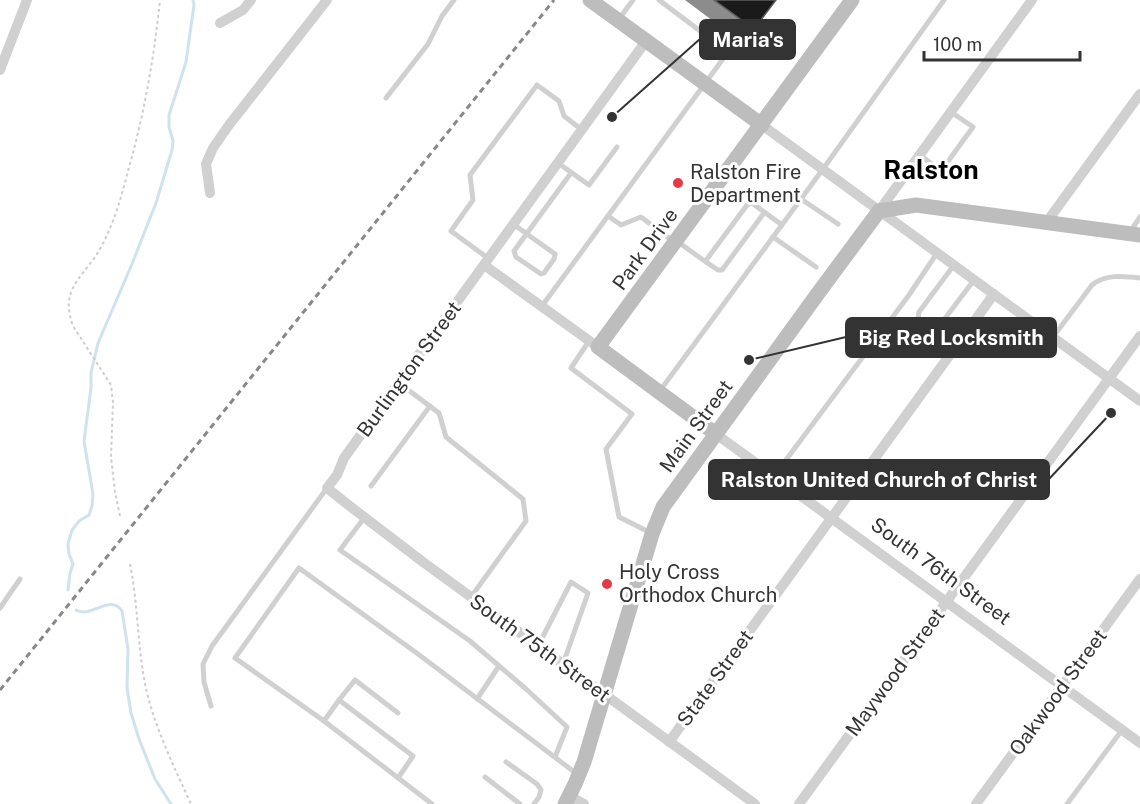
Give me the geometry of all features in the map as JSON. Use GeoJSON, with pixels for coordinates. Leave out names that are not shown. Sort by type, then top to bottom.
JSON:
{"type":"FeatureCollection","features":[{"type":"Feature","properties":{"kind":"main road"},"geometry":{"type":"LineString","coordinates":[[590,0],[762,125]]}},
{"type":"Feature","properties":{"kind":"main road","name":"Park Drive"},"geometry":{"type":"LineString","coordinates":[[593,344],[676,242],[852,0]]}},
{"type":"Feature","properties":{"kind":"main road"},"geometry":{"type":"LineString","coordinates":[[879,212],[916,205],[1135,235]]}},
{"type":"Feature","properties":{"kind":"main road","name":"Main Street"},"geometry":{"type":"LineString","coordinates":[[567,800],[584,762],[657,520],[669,498],[879,212]]}},
{"type":"Feature","properties":{"kind":"main road","name":"South 76th Street"},"geometry":{"type":"LineString","coordinates":[[593,344],[716,434]]}},
{"type":"Feature","properties":{"kind":"street"},"geometry":{"type":"LineString","coordinates":[[0,70],[27,0]]}},
{"type":"Feature","properties":{"kind":"street"},"geometry":{"type":"LineString","coordinates":[[220,24],[243,10],[251,0]]}},
{"type":"Feature","properties":{"kind":"street"},"geometry":{"type":"LineString","coordinates":[[210,193],[206,164],[213,148],[327,0]]}},
{"type":"Feature","properties":{"kind":"street","name":"Main Street"},"geometry":{"type":"LineString","coordinates":[[879,212],[1032,0]]}},
{"type":"Feature","properties":{"kind":"street","name":"Burlington Street"},"geometry":{"type":"LineString","coordinates":[[327,488],[337,475],[344,458],[646,41]]}},
{"type":"Feature","properties":{"kind":"street"},"geometry":{"type":"LineString","coordinates":[[1046,223],[1140,94]]}},
{"type":"Feature","properties":{"kind":"street"},"geometry":{"type":"LineString","coordinates":[[762,125],[1140,401]]}},
{"type":"Feature","properties":{"kind":"street","name":"South 76th Street"},"geometry":{"type":"LineString","coordinates":[[486,262],[593,344]]}},
{"type":"Feature","properties":{"kind":"street","name":"State Street"},"geometry":{"type":"LineString","coordinates":[[669,741],[994,294]]}},
{"type":"Feature","properties":{"kind":"street","name":"Maywood Street"},"geometry":{"type":"LineString","coordinates":[[799,804],[1140,336]]}},
{"type":"Feature","properties":{"kind":"street","name":"South 76th Street"},"geometry":{"type":"LineString","coordinates":[[716,434],[1140,743]]}},
{"type":"Feature","properties":{"kind":"street","name":"South 75th Street"},"geometry":{"type":"LineString","coordinates":[[327,488],[364,518],[755,804]]}},
{"type":"Feature","properties":{"kind":"street","name":"Oakwood Street"},"geometry":{"type":"LineString","coordinates":[[976,804],[1140,579]]}},
{"type":"Feature","properties":{"kind":"street"},"geometry":{"type":"LineString","coordinates":[[567,800],[584,804]]}},
{"type":"Feature","properties":{"kind":"lane"},"geometry":{"type":"LineString","coordinates":[[386,98],[428,44],[442,16],[454,0]]}},
{"type":"Feature","properties":{"kind":"lane"},"geometry":{"type":"LineString","coordinates":[[618,21],[633,0]]}},
{"type":"Feature","properties":{"kind":"lane"},"geometry":{"type":"LineString","coordinates":[[542,306],[728,52],[659,0]]}},
{"type":"Feature","properties":{"kind":"lane"},"geometry":{"type":"LineString","coordinates":[[659,392],[944,0]]}},
{"type":"Feature","properties":{"kind":"lane"},"geometry":{"type":"LineString","coordinates":[[486,262],[451,231],[473,200],[470,175],[537,85],[559,101],[564,116],[582,130]]}},
{"type":"Feature","properties":{"kind":"lane"},"geometry":{"type":"LineString","coordinates":[[920,155],[941,171],[973,127],[951,112]]}},
{"type":"Feature","properties":{"kind":"lane"},"geometry":{"type":"LineString","coordinates":[[558,163],[589,185],[617,147]]}},
{"type":"Feature","properties":{"kind":"lane"},"geometry":{"type":"LineString","coordinates":[[513,224],[526,234],[555,254],[544,273],[541,274],[516,257],[514,251],[526,234],[571,173]]}},
{"type":"Feature","properties":{"kind":"lane"},"geometry":{"type":"LineString","coordinates":[[801,199],[838,224]]}},
{"type":"Feature","properties":{"kind":"lane"},"geometry":{"type":"LineString","coordinates":[[706,262],[747,205],[752,203],[782,225]]}},
{"type":"Feature","properties":{"kind":"lane"},"geometry":{"type":"LineString","coordinates":[[608,216],[621,225],[641,217],[718,270],[722,270],[764,213]]}},
{"type":"Feature","properties":{"kind":"lane"},"geometry":{"type":"LineString","coordinates":[[1135,235],[1140,217]]}},
{"type":"Feature","properties":{"kind":"lane"},"geometry":{"type":"LineString","coordinates":[[773,237],[816,267]]}},
{"type":"Feature","properties":{"kind":"lane"},"geometry":{"type":"LineString","coordinates":[[774,476],[909,295],[937,253]]}},
{"type":"Feature","properties":{"kind":"lane"},"geometry":{"type":"LineString","coordinates":[[954,265],[919,312],[917,318],[927,331],[937,329],[974,280]]}},
{"type":"Feature","properties":{"kind":"lane"},"geometry":{"type":"LineString","coordinates":[[1053,337],[1097,281],[1111,277],[1140,278]]}},
{"type":"Feature","properties":{"kind":"lane"},"geometry":{"type":"LineString","coordinates":[[593,344],[571,368],[632,414],[606,449],[619,517],[652,534]]}},
{"type":"Feature","properties":{"kind":"lane"},"geometry":{"type":"LineString","coordinates":[[399,383],[439,413],[446,437],[523,499],[526,521],[471,597]]}},
{"type":"Feature","properties":{"kind":"lane"},"geometry":{"type":"LineString","coordinates":[[371,486],[430,406]]}},
{"type":"Feature","properties":{"kind":"lane","name":"Burlington Street"},"geometry":{"type":"LineString","coordinates":[[211,706],[204,682],[202,664],[212,646],[327,488]]}},
{"type":"Feature","properties":{"kind":"lane"},"geometry":{"type":"LineString","coordinates":[[364,518],[340,550],[470,641],[567,727],[555,757]]}},
{"type":"Feature","properties":{"kind":"lane"},"geometry":{"type":"LineString","coordinates":[[432,804],[324,721],[235,658],[299,568],[579,775]]}},
{"type":"Feature","properties":{"kind":"lane"},"geometry":{"type":"LineString","coordinates":[[0,608],[20,579]]}},
{"type":"Feature","properties":{"kind":"lane"},"geometry":{"type":"LineString","coordinates":[[538,646],[571,582],[588,593],[563,664]]}},
{"type":"Feature","properties":{"kind":"lane"},"geometry":{"type":"LineString","coordinates":[[477,699],[499,666]]}},
{"type":"Feature","properties":{"kind":"lane"},"geometry":{"type":"LineString","coordinates":[[324,721],[355,680],[398,713]]}},
{"type":"Feature","properties":{"kind":"lane"},"geometry":{"type":"LineString","coordinates":[[339,700],[413,756],[398,778]]}},
{"type":"Feature","properties":{"kind":"lane"},"geometry":{"type":"LineString","coordinates":[[1067,804],[1122,730]]}},
{"type":"Feature","properties":{"kind":"lane"},"geometry":{"type":"LineString","coordinates":[[506,762],[537,784],[541,790],[534,804]]}},
{"type":"Feature","properties":{"kind":"lane"},"geometry":{"type":"LineString","coordinates":[[485,777],[520,804]]}},
{"type":"Feature","properties":{"kind":"path"},"geometry":{"type":"LineString","coordinates":[[120,516],[111,458],[113,402],[111,386],[78,335],[70,319],[68,303],[73,286],[101,248],[114,219],[144,106],[160,0]]}},
{"type":"Feature","properties":{"kind":"path"},"geometry":{"type":"LineString","coordinates":[[130,564],[135,586],[140,647],[148,696],[165,745],[191,804]]}},
{"type":"Feature","properties":{"kind":"building"},"geometry":{"type":"Polygon","coordinates":[[[714,0],[776,0],[754,29],[714,0]]]}},
{"type":"Feature","properties":{"kind":"waterway"},"geometry":{"type":"LineString","coordinates":[[68,590],[73,564],[68,544],[72,530],[79,521],[89,515],[92,506],[93,494],[84,441],[91,373],[98,343],[156,203],[172,150],[169,115],[186,62],[193,0]]}},
{"type":"Feature","properties":{"kind":"waterway"},"geometry":{"type":"LineString","coordinates":[[76,610],[82,612],[112,605],[122,611],[128,649],[127,688],[131,713],[155,779],[171,804]]}},
{"type":"Feature","properties":{"kind":"railway"},"geometry":{"type":"LineString","coordinates":[[0,690],[554,0]]}},
{"type":"Feature","properties":{"kind":"place","name":"Maria's"},"geometry":{"type":"Point","coordinates":[612,117]}},
{"type":"Feature","properties":{"kind":"place","name":"Ralston Fire Department"},"geometry":{"type":"Point","coordinates":[678,183]}},
{"type":"Feature","properties":{"kind":"place","name":"Big Red Locksmith"},"geometry":{"type":"Point","coordinates":[749,360]}},
{"type":"Feature","properties":{"kind":"place","name":"Ralston United Church of Christ"},"geometry":{"type":"Point","coordinates":[1111,413]}},
{"type":"Feature","properties":{"kind":"place","name":"Holy Cross Orthodox Church"},"geometry":{"type":"Point","coordinates":[607,584]}},
{"type":"Feature","properties":{"kind":"district","name":"Ralston"},"geometry":{"type":"Point","coordinates":[931,169]}}]}
